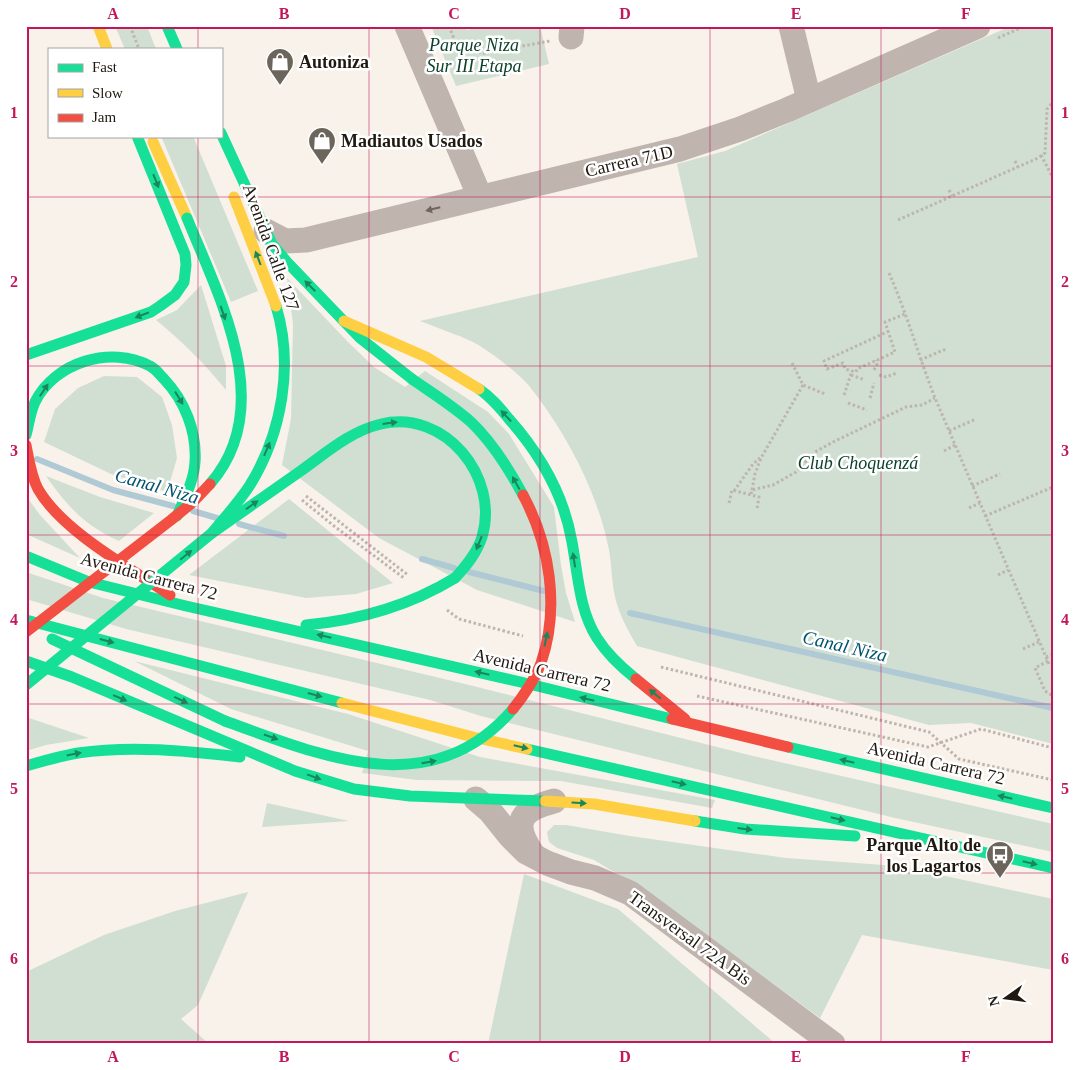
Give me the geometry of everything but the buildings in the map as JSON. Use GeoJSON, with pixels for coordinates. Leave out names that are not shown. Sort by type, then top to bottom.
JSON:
{"type":"FeatureCollection","features":[{"type":"Feature","properties":{"kind":"main road"},"geometry":{"type":"LineString","coordinates":[[98,26],[108,48]]}},
{"type":"Feature","properties":{"kind":"main road"},"geometry":{"type":"LineString","coordinates":[[167,26],[177,48]]}},
{"type":"Feature","properties":{"kind":"main road"},"geometry":{"type":"LineString","coordinates":[[26,627],[225,721],[309,750],[366,764],[407,765],[442,759],[472,746],[496,728],[516,706],[541,663],[550,624],[550,582],[545,550],[535,522],[511,475],[497,453],[473,424],[377,352],[287,262],[272,244],[228,144],[222,135]]}},
{"type":"Feature","properties":{"kind":"main road"},"geometry":{"type":"LineString","coordinates":[[26,355],[151,312],[179,292],[186,278],[188,267],[185,254],[138,138]]}},
{"type":"Feature","properties":{"kind":"main road"},"geometry":{"type":"LineString","coordinates":[[26,632],[177,516],[208,486],[221,469],[231,451],[238,430],[242,409],[240,374],[233,344],[214,287],[187,218],[151,138]]}},
{"type":"Feature","properties":{"kind":"main road","name":"Avenida Calle 127"},"geometry":{"type":"LineString","coordinates":[[26,685],[212,533],[238,503],[268,449],[284,391],[285,357],[281,324],[274,299],[233,193]]}},
{"type":"Feature","properties":{"kind":"main road"},"geometry":{"type":"LineString","coordinates":[[344,321],[420,354],[452,372],[487,395],[516,427],[550,476],[562,503],[570,530],[578,582],[588,620],[597,638],[620,666],[692,724]]}},
{"type":"Feature","properties":{"kind":"main road"},"geometry":{"type":"LineString","coordinates":[[26,435],[31,411],[45,386],[67,367],[94,357],[123,357],[151,367],[171,385],[185,408],[193,435],[195,462],[188,489],[177,516]]}},
{"type":"Feature","properties":{"kind":"main road"},"geometry":{"type":"LineString","coordinates":[[212,533],[350,436],[372,425],[395,422],[418,424],[444,435],[461,448],[476,468],[486,500],[484,530],[473,557],[455,578],[432,593],[355,620],[279,626]]}},
{"type":"Feature","properties":{"kind":"main road"},"geometry":{"type":"LineString","coordinates":[[26,445],[30,468],[38,489],[57,514],[84,536],[186,606]]}},
{"type":"Feature","properties":{"kind":"main road","name":"Avenida Carrera 72"},"geometry":{"type":"LineString","coordinates":[[26,556],[89,582],[186,606],[279,626],[1053,808]]}},
{"type":"Feature","properties":{"kind":"main road"},"geometry":{"type":"LineString","coordinates":[[26,620],[473,737],[1053,868]]}},
{"type":"Feature","properties":{"kind":"main road"},"geometry":{"type":"LineString","coordinates":[[26,661],[72,678],[268,760],[322,780],[354,789],[410,796],[594,804],[745,829],[934,841]]}},
{"type":"Feature","properties":{"kind":"main road"},"geometry":{"type":"LineString","coordinates":[[26,766],[81,753],[118,750],[198,753],[268,760]]}},
{"type":"Feature","properties":{"kind":"street"},"geometry":{"type":"LineString","coordinates":[[407,26],[480,197]]}},
{"type":"Feature","properties":{"kind":"street"},"geometry":{"type":"LineString","coordinates":[[791,26],[809,100]]}},
{"type":"Feature","properties":{"kind":"street","name":"Carrera 71D"},"geometry":{"type":"LineString","coordinates":[[266,231],[285,241],[306,240],[680,149],[740,129],[978,26]]}},
{"type":"Feature","properties":{"kind":"street","name":"Transversal 72A Bis"},"geometry":{"type":"LineString","coordinates":[[476,799],[497,818],[518,845],[535,857],[630,893],[833,1044]]}},
{"type":"Feature","properties":{"kind":"street"},"geometry":{"type":"LineString","coordinates":[[535,857],[524,839],[521,830],[522,820],[526,813],[533,808],[554,801]]}},
{"type":"Feature","properties":{"kind":"path"},"geometry":{"type":"LineString","coordinates":[[130,26],[139,48]]}},
{"type":"Feature","properties":{"kind":"path"},"geometry":{"type":"LineString","coordinates":[[450,26],[458,49],[484,53],[565,35]]}},
{"type":"Feature","properties":{"kind":"path"},"geometry":{"type":"LineString","coordinates":[[898,220],[1018,167],[1045,152],[1046,109],[1053,102]]}},
{"type":"Feature","properties":{"kind":"path"},"geometry":{"type":"LineString","coordinates":[[1041,155],[1053,178]]}},
{"type":"Feature","properties":{"kind":"path"},"geometry":{"type":"LineString","coordinates":[[1015,162],[1018,167]]}},
{"type":"Feature","properties":{"kind":"path"},"geometry":{"type":"LineString","coordinates":[[950,190],[952,196]]}},
{"type":"Feature","properties":{"kind":"path"},"geometry":{"type":"LineString","coordinates":[[889,273],[935,398],[1046,657],[1048,663],[1035,668],[1045,691],[1053,696]]}},
{"type":"Feature","properties":{"kind":"path"},"geometry":{"type":"LineString","coordinates":[[844,395],[852,373],[895,352],[885,322],[905,314]]}},
{"type":"Feature","properties":{"kind":"path"},"geometry":{"type":"LineString","coordinates":[[865,380],[845,369],[843,364],[827,369],[824,361],[889,331]]}},
{"type":"Feature","properties":{"kind":"path"},"geometry":{"type":"LineString","coordinates":[[920,360],[946,349]]}},
{"type":"Feature","properties":{"kind":"path"},"geometry":{"type":"LineString","coordinates":[[874,370],[877,364],[876,360]]}},
{"type":"Feature","properties":{"kind":"path"},"geometry":{"type":"LineString","coordinates":[[792,363],[803,386],[825,394]]}},
{"type":"Feature","properties":{"kind":"path"},"geometry":{"type":"LineString","coordinates":[[879,375],[886,377],[897,373]]}},
{"type":"Feature","properties":{"kind":"path"},"geometry":{"type":"LineString","coordinates":[[870,398],[874,383]]}},
{"type":"Feature","properties":{"kind":"path"},"geometry":{"type":"LineString","coordinates":[[752,492],[755,474],[761,458],[803,386]]}},
{"type":"Feature","properties":{"kind":"path"},"geometry":{"type":"LineString","coordinates":[[734,490],[752,492],[773,485],[796,472],[815,452],[833,442],[906,407],[922,405],[935,398]]}},
{"type":"Feature","properties":{"kind":"path"},"geometry":{"type":"LineString","coordinates":[[848,402],[867,410]]}},
{"type":"Feature","properties":{"kind":"path"},"geometry":{"type":"LineString","coordinates":[[949,431],[976,419]]}},
{"type":"Feature","properties":{"kind":"path"},"geometry":{"type":"LineString","coordinates":[[944,451],[955,445]]}},
{"type":"Feature","properties":{"kind":"path"},"geometry":{"type":"LineString","coordinates":[[729,503],[732,490],[734,490],[753,464],[761,458]]}},
{"type":"Feature","properties":{"kind":"path"},"geometry":{"type":"LineString","coordinates":[[972,486],[1000,474]]}},
{"type":"Feature","properties":{"kind":"path"},"geometry":{"type":"LineString","coordinates":[[985,516],[1053,487]]}},
{"type":"Feature","properties":{"kind":"path"},"geometry":{"type":"LineString","coordinates":[[752,492],[758,497],[757,509]]}},
{"type":"Feature","properties":{"kind":"path"},"geometry":{"type":"LineString","coordinates":[[969,508],[980,503]]}},
{"type":"Feature","properties":{"kind":"path"},"geometry":{"type":"LineString","coordinates":[[998,575],[1008,570]]}},
{"type":"Feature","properties":{"kind":"path"},"geometry":{"type":"LineString","coordinates":[[1024,649],[1039,642]]}},
{"type":"Feature","properties":{"kind":"path"},"geometry":{"type":"LineString","coordinates":[[1046,657],[1053,654]]}},
{"type":"Feature","properties":{"kind":"path"},"geometry":{"type":"LineString","coordinates":[[653,665],[929,732],[959,759],[1053,780]]}},
{"type":"Feature","properties":{"kind":"path"},"geometry":{"type":"LineString","coordinates":[[692,695],[928,747],[981,729],[1053,748]]}},
{"type":"Feature","properties":{"kind":"green space"},"geometry":{"type":"Polygon","coordinates":[[[115,26],[147,26],[156,48],[125,48],[115,26]]]}},
{"type":"Feature","properties":{"kind":"green space","name":"Parque Niza Sur III Etapa"},"geometry":{"type":"Polygon","coordinates":[[[431,26],[466,26],[467,30],[485,26],[540,26],[549,64],[456,86],[431,26]]]}},
{"type":"Feature","properties":{"kind":"green space","name":"Club Choquenzá"},"geometry":{"type":"Polygon","coordinates":[[[1011,26],[1053,26],[1053,744],[971,723],[929,725],[637,646],[617,604],[609,548],[595,500],[577,460],[543,404],[525,381],[495,356],[473,342],[420,321],[698,257],[677,164],[725,151],[1011,26]]]}},
{"type":"Feature","properties":{"kind":"green space"},"geometry":{"type":"Polygon","coordinates":[[[162,138],[194,138],[258,291],[231,302],[162,138]]]}},
{"type":"Feature","properties":{"kind":"green space"},"geometry":{"type":"Polygon","coordinates":[[[287,278],[374,367],[405,387],[425,371],[488,412],[509,434],[554,507],[566,593],[575,622],[477,590],[379,538],[282,465],[291,419],[293,324],[287,278]]]}},
{"type":"Feature","properties":{"kind":"green space"},"geometry":{"type":"Polygon","coordinates":[[[201,285],[226,366],[226,390],[193,353],[156,320],[177,310],[201,285]]]}},
{"type":"Feature","properties":{"kind":"green space"},"geometry":{"type":"Polygon","coordinates":[[[104,376],[137,377],[162,397],[172,425],[177,458],[167,492],[111,474],[44,442],[55,409],[78,388],[104,376]]]}},
{"type":"Feature","properties":{"kind":"green space"},"geometry":{"type":"Polygon","coordinates":[[[46,476],[100,497],[154,513],[119,541],[86,522],[62,497],[46,476]]]}},
{"type":"Feature","properties":{"kind":"green space"},"geometry":{"type":"Polygon","coordinates":[[[26,496],[40,515],[80,558],[26,534],[26,496]]]}},
{"type":"Feature","properties":{"kind":"green space"},"geometry":{"type":"Polygon","coordinates":[[[289,499],[393,583],[356,594],[306,598],[189,575],[289,499]]]}},
{"type":"Feature","properties":{"kind":"green space"},"geometry":{"type":"Polygon","coordinates":[[[26,572],[103,598],[461,683],[749,755],[1053,824],[1053,852],[895,818],[481,716],[430,700],[126,629],[26,599],[26,572]]]}},
{"type":"Feature","properties":{"kind":"green space"},"geometry":{"type":"Polygon","coordinates":[[[134,661],[348,714],[480,757],[715,800],[712,808],[561,781],[417,780],[362,773],[368,751],[231,709],[134,661]]]}},
{"type":"Feature","properties":{"kind":"green space"},"geometry":{"type":"Polygon","coordinates":[[[26,717],[89,738],[46,745],[26,751],[26,717]]]}},
{"type":"Feature","properties":{"kind":"green space"},"geometry":{"type":"Polygon","coordinates":[[[267,803],[349,821],[262,827],[267,803]]]}},
{"type":"Feature","properties":{"kind":"green space"},"geometry":{"type":"Polygon","coordinates":[[[554,825],[566,825],[786,858],[898,866],[1053,899],[1053,970],[862,935],[820,1018],[649,893],[594,860],[557,848],[549,842],[547,832],[554,825]]]}},
{"type":"Feature","properties":{"kind":"green space"},"geometry":{"type":"Polygon","coordinates":[[[524,874],[618,909],[776,1044],[488,1044],[524,874]]]}},
{"type":"Feature","properties":{"kind":"green space"},"geometry":{"type":"Polygon","coordinates":[[[248,892],[198,1005],[181,1019],[209,1044],[26,1044],[26,972],[104,935],[175,911],[248,892]]]}},
{"type":"Feature","properties":{"kind":"waterway","name":"Canal Niza"},"geometry":{"type":"LineString","coordinates":[[37,459],[113,490],[173,506]]}},
{"type":"Feature","properties":{"kind":"waterway","name":"Canal Niza"},"geometry":{"type":"LineString","coordinates":[[193,511],[217,518]]}},
{"type":"Feature","properties":{"kind":"waterway","name":"Canal Niza"},"geometry":{"type":"LineString","coordinates":[[239,524],[284,536]]}},
{"type":"Feature","properties":{"kind":"waterway","name":"Canal Niza"},"geometry":{"type":"LineString","coordinates":[[422,559],[454,568]]}},
{"type":"Feature","properties":{"kind":"waterway","name":"Canal Niza"},"geometry":{"type":"LineString","coordinates":[[469,572],[544,591]]}},
{"type":"Feature","properties":{"kind":"waterway","name":"Canal Niza"},"geometry":{"type":"LineString","coordinates":[[630,613],[1053,708]]}},
{"type":"Feature","properties":{"kind":"traffic: fast"},"geometry":{"type":"LineString","coordinates":[[167,26],[177,48]]}},
{"type":"Feature","properties":{"kind":"traffic: fast"},"geometry":{"type":"LineString","coordinates":[[222,135],[272,244],[360,338],[412,379]]}},
{"type":"Feature","properties":{"kind":"traffic: fast"},"geometry":{"type":"LineString","coordinates":[[26,355],[151,312],[175,295],[184,282],[185,254],[138,138]]}},
{"type":"Feature","properties":{"kind":"traffic: fast"},"geometry":{"type":"LineString","coordinates":[[187,218],[214,282],[226,317],[236,352],[241,387],[240,421],[230,454],[210,484]]}},
{"type":"Feature","properties":{"kind":"traffic: fast"},"geometry":{"type":"LineString","coordinates":[[26,685],[212,533],[250,485],[270,443],[282,398],[284,352],[276,306]]}},
{"type":"Feature","properties":{"kind":"traffic: fast"},"geometry":{"type":"LineString","coordinates":[[26,435],[35,402],[44,388],[70,367],[85,361],[118,357],[135,360],[150,366],[156,370],[178,397],[184,407],[194,439],[195,462],[193,476],[177,516]]}},
{"type":"Feature","properties":{"kind":"traffic: fast"},"geometry":{"type":"LineString","coordinates":[[412,379],[457,410],[479,430],[500,457],[523,495]]}},
{"type":"Feature","properties":{"kind":"traffic: fast"},"geometry":{"type":"LineString","coordinates":[[479,389],[495,403],[520,432],[549,476],[557,492],[568,525],[586,616],[601,644],[636,679]]}},
{"type":"Feature","properties":{"kind":"traffic: fast"},"geometry":{"type":"LineString","coordinates":[[212,533],[349,437],[370,427],[404,422],[426,427],[446,437],[462,452],[475,471],[483,492],[485,514],[482,537],[474,554],[455,578]]}},
{"type":"Feature","properties":{"kind":"traffic: fast"},"geometry":{"type":"LineString","coordinates":[[26,556],[89,582],[672,719]]}},
{"type":"Feature","properties":{"kind":"traffic: fast"},"geometry":{"type":"LineString","coordinates":[[306,625],[326,623],[383,610],[402,604],[455,578]]}},
{"type":"Feature","properties":{"kind":"traffic: fast"},"geometry":{"type":"LineString","coordinates":[[26,620],[342,703]]}},
{"type":"Feature","properties":{"kind":"traffic: fast"},"geometry":{"type":"LineString","coordinates":[[52,639],[225,721]]}},
{"type":"Feature","properties":{"kind":"traffic: fast"},"geometry":{"type":"LineString","coordinates":[[26,661],[72,677],[295,771],[354,789],[410,796],[545,801]]}},
{"type":"Feature","properties":{"kind":"traffic: fast"},"geometry":{"type":"LineString","coordinates":[[225,721],[337,758],[375,764],[412,764],[447,756],[481,738],[513,709]]}},
{"type":"Feature","properties":{"kind":"traffic: fast"},"geometry":{"type":"LineString","coordinates":[[788,747],[1053,808]]}},
{"type":"Feature","properties":{"kind":"traffic: fast"},"geometry":{"type":"LineString","coordinates":[[26,766],[78,753],[119,749],[180,751],[240,757]]}},
{"type":"Feature","properties":{"kind":"traffic: fast"},"geometry":{"type":"LineString","coordinates":[[527,749],[1053,868]]}},
{"type":"Feature","properties":{"kind":"traffic: fast"},"geometry":{"type":"LineString","coordinates":[[695,821],[745,829],[855,836]]}},
{"type":"Feature","properties":{"kind":"traffic: slow"},"geometry":{"type":"LineString","coordinates":[[98,26],[107,48]]}},
{"type":"Feature","properties":{"kind":"traffic: slow"},"geometry":{"type":"LineString","coordinates":[[153,142],[187,218]]}},
{"type":"Feature","properties":{"kind":"traffic: slow"},"geometry":{"type":"LineString","coordinates":[[234,197],[276,306]]}},
{"type":"Feature","properties":{"kind":"traffic: slow"},"geometry":{"type":"LineString","coordinates":[[344,321],[426,357],[479,389]]}},
{"type":"Feature","properties":{"kind":"traffic: slow"},"geometry":{"type":"LineString","coordinates":[[342,703],[527,749]]}},
{"type":"Feature","properties":{"kind":"traffic: slow"},"geometry":{"type":"LineString","coordinates":[[545,801],[594,804],[695,821]]}},
{"type":"Feature","properties":{"kind":"traffic: jam"},"geometry":{"type":"LineString","coordinates":[[26,445],[36,484],[49,505],[98,548],[170,595]]}},
{"type":"Feature","properties":{"kind":"traffic: jam"},"geometry":{"type":"LineString","coordinates":[[26,632],[171,520],[193,502],[210,484]]}},
{"type":"Feature","properties":{"kind":"traffic: jam"},"geometry":{"type":"LineString","coordinates":[[513,709],[539,669],[547,642],[550,621],[551,599],[546,556],[540,535],[523,495]]}},
{"type":"Feature","properties":{"kind":"traffic: jam"},"geometry":{"type":"LineString","coordinates":[[636,679],[685,719]]}},
{"type":"Feature","properties":{"kind":"traffic: jam"},"geometry":{"type":"LineString","coordinates":[[672,719],[788,747]]}},
{"type":"Feature","properties":{"kind":"place","name":"Autoniza"},"geometry":{"type":"Point","coordinates":[280,86]}},
{"type":"Feature","properties":{"kind":"place","name":"Madiautos Usados"},"geometry":{"type":"Point","coordinates":[322,165]}},
{"type":"Feature","properties":{"kind":"place","name":"Parque Alto de los Lagartos"},"geometry":{"type":"Point","coordinates":[1000,879]}}]}
